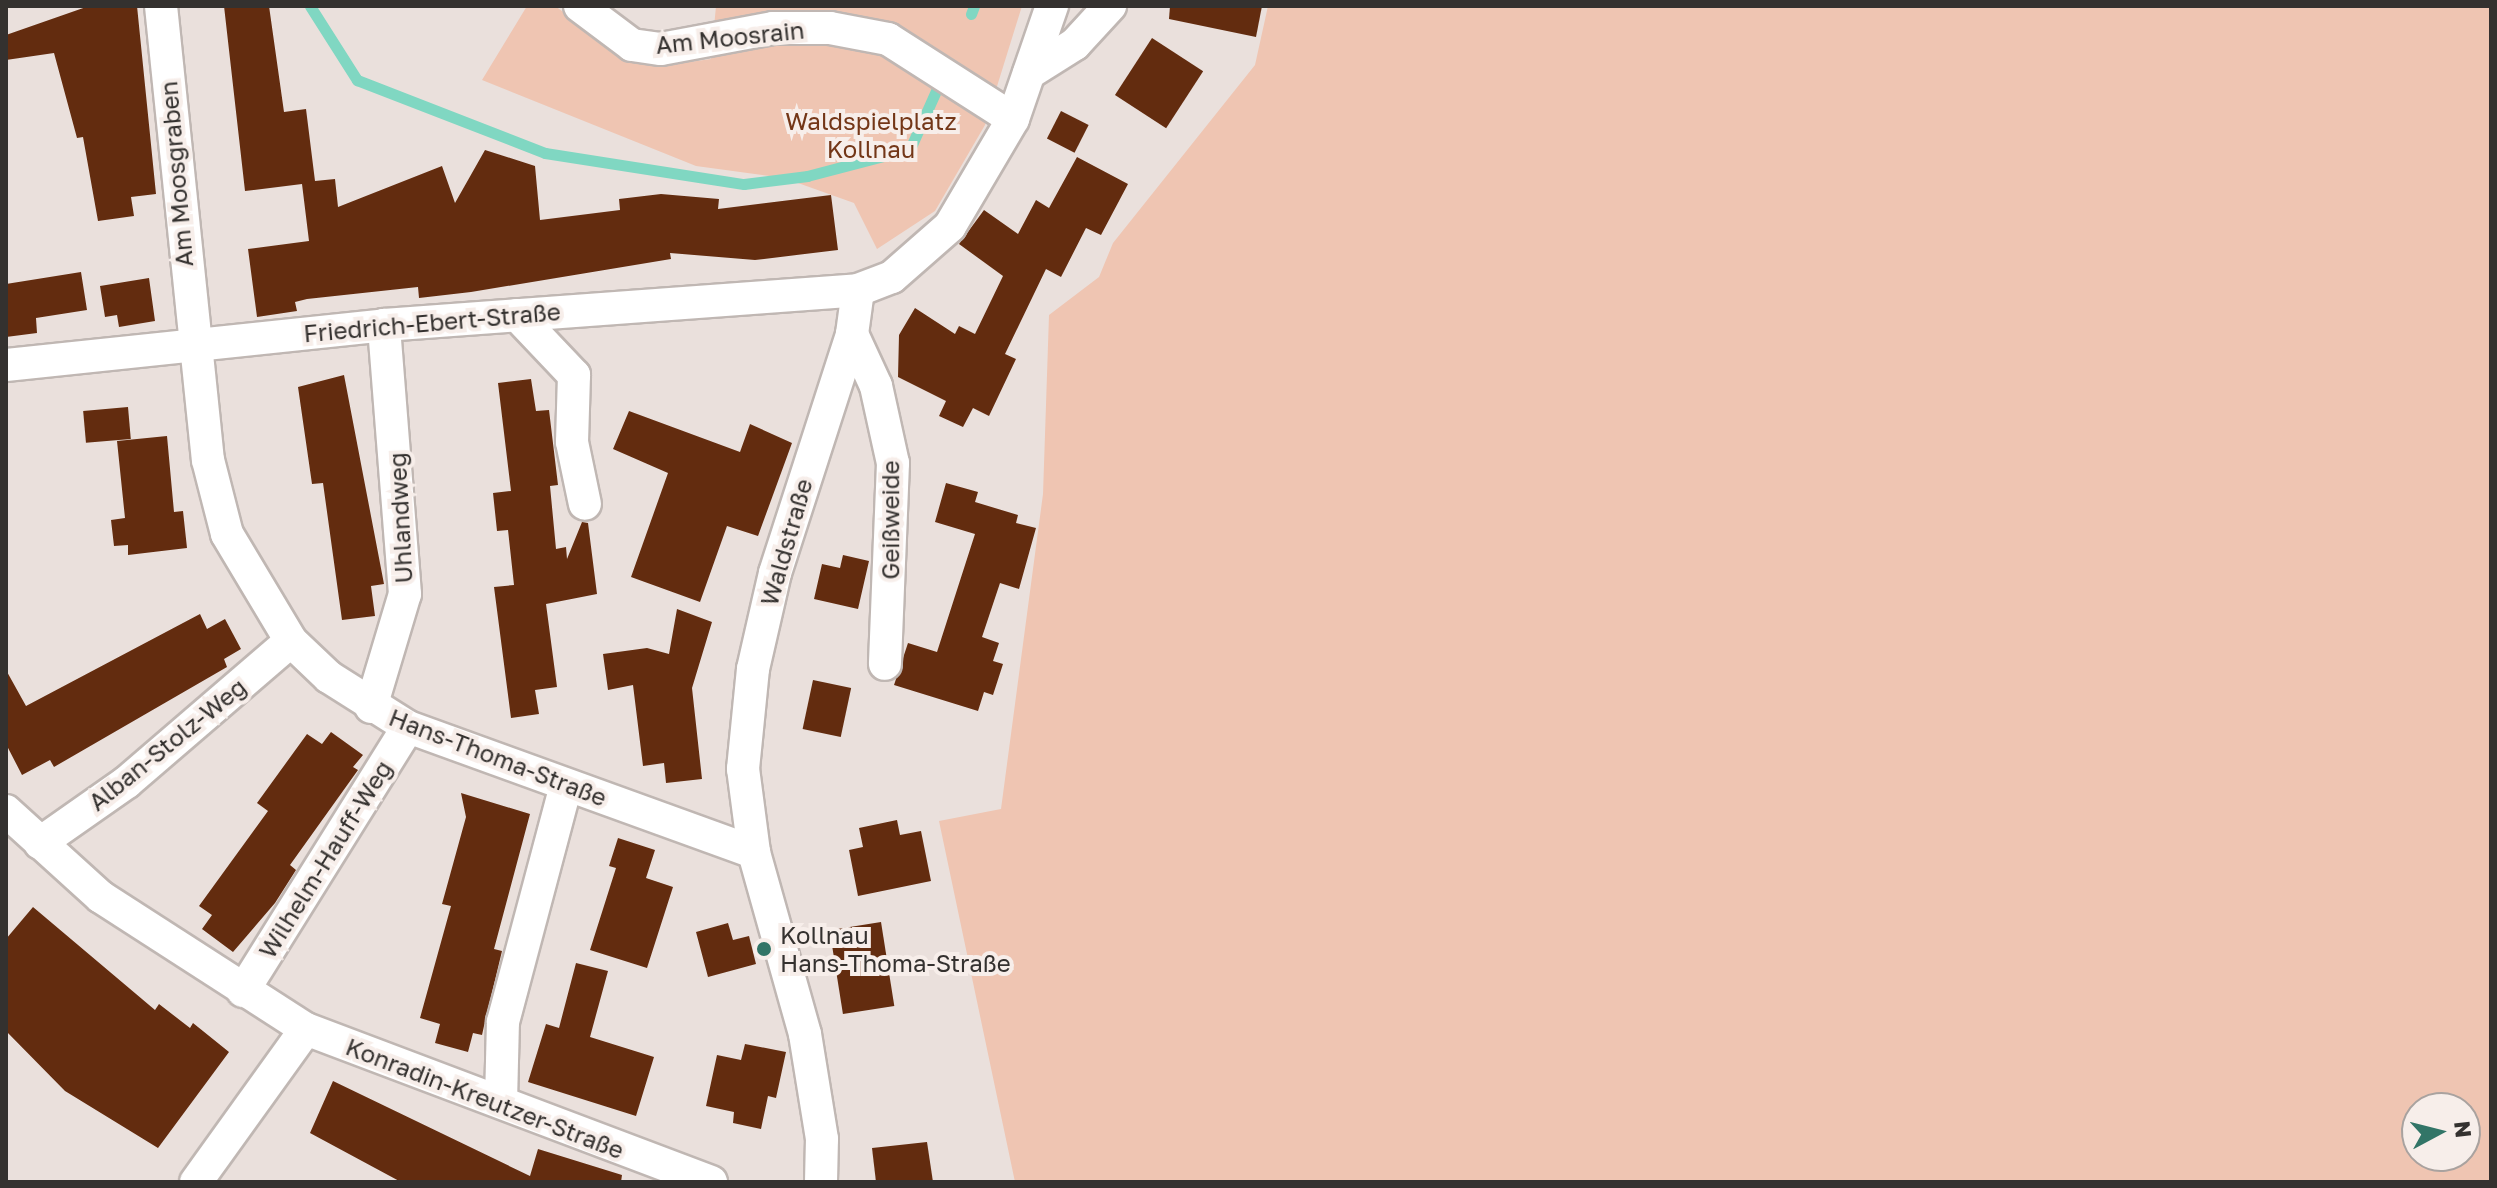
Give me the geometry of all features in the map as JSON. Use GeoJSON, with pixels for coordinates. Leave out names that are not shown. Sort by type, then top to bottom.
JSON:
{"type":"FeatureCollection","features":[{"type":"Feature","properties":{"kind":"street","name":"Am Moosgraben"},"geometry":{"type":"LineString","coordinates":[[161,6],[192,343]]}},
{"type":"Feature","properties":{"kind":"street","name":"Am Moosrain"},"geometry":{"type":"LineString","coordinates":[[580,6],[632,45],[661,49],[773,28],[830,28],[888,39],[1013,119]]}},
{"type":"Feature","properties":{"kind":"street"},"geometry":{"type":"LineString","coordinates":[[858,290],[892,277],[950,226],[1013,119],[1052,6]]}},
{"type":"Feature","properties":{"kind":"street"},"geometry":{"type":"LineString","coordinates":[[1029,73],[1075,44],[1110,6]]}},
{"type":"Feature","properties":{"kind":"street","name":"Friedrich-Ebert-Straße"},"geometry":{"type":"LineString","coordinates":[[6,365],[384,325],[858,290]]}},
{"type":"Feature","properties":{"kind":"street","name":"Waldstraße"},"geometry":{"type":"LineString","coordinates":[[821,1182],[822,1139],[805,1034],[754,852],[743,769],[753,669],[775,573],[852,334],[858,290]]}},
{"type":"Feature","properties":{"kind":"street"},"geometry":{"type":"LineString","coordinates":[[517,315],[574,375],[572,442],[585,504]]}},
{"type":"Feature","properties":{"kind":"street","name":"Uhlandweg"},"geometry":{"type":"LineString","coordinates":[[371,707],[405,594],[384,325]]}},
{"type":"Feature","properties":{"kind":"street","name":"Geißweide"},"geometry":{"type":"LineString","coordinates":[[852,334],[876,386],[893,463],[885,664]]}},
{"type":"Feature","properties":{"kind":"street","name":"Hans-Thoma-Straße"},"geometry":{"type":"LineString","coordinates":[[192,343],[208,460],[227,534],[291,641],[371,707],[408,727],[754,852]]}},
{"type":"Feature","properties":{"kind":"street","name":"Alban-Stolz-Weg"},"geometry":{"type":"LineString","coordinates":[[40,843],[127,782],[291,641]]}},
{"type":"Feature","properties":{"kind":"street","name":"Wilhelm-Hauff-Weg"},"geometry":{"type":"LineString","coordinates":[[243,991],[408,727]]}},
{"type":"Feature","properties":{"kind":"street"},"geometry":{"type":"LineString","coordinates":[[501,1102],[503,1022],[566,785]]}},
{"type":"Feature","properties":{"kind":"street","name":"Konradin-Kreutzer-Straße"},"geometry":{"type":"LineString","coordinates":[[6,811],[101,897],[306,1029],[501,1102],[662,1175],[711,1182]]}},
{"type":"Feature","properties":{"kind":"street"},"geometry":{"type":"LineString","coordinates":[[196,1182],[306,1029]]}},
{"type":"Feature","properties":{"kind":"green space","name":"Waldspielplatz Kollnau"},"geometry":{"type":"Polygon","coordinates":[[[527,6],[555,6],[633,62],[661,66],[711,59],[716,6],[1022,6],[985,125],[935,211],[877,249],[854,203],[784,178],[696,166],[482,80],[527,6]]]}},
{"type":"Feature","properties":{"kind":"green space"},"geometry":{"type":"Polygon","coordinates":[[[1268,6],[2491,6],[2491,1182],[1015,1182],[939,821],[1001,809],[1043,494],[1049,315],[1099,277],[1113,243],[1255,65],[1268,6]]]}},
{"type":"Feature","properties":{"kind":"building"},"geometry":{"type":"Polygon","coordinates":[[[89,6],[137,6],[156,194],[131,197],[134,216],[98,221],[83,137],[77,138],[54,53],[6,60],[6,35],[89,6]]]}},
{"type":"Feature","properties":{"kind":"building"},"geometry":{"type":"Polygon","coordinates":[[[224,6],[269,6],[284,112],[306,109],[315,181],[335,179],[338,207],[442,166],[455,203],[485,150],[535,166],[540,220],[620,210],[619,199],[661,194],[719,199],[718,209],[831,195],[838,250],[755,260],[670,253],[671,259],[471,292],[419,298],[418,287],[307,299],[295,302],[297,311],[257,317],[248,249],[309,241],[302,184],[245,191],[224,6]]]}},
{"type":"Feature","properties":{"kind":"building"},"geometry":{"type":"Polygon","coordinates":[[[1170,6],[1262,6],[1256,37],[1169,19],[1170,6]]]}},
{"type":"Feature","properties":{"kind":"building"},"geometry":{"type":"Polygon","coordinates":[[[1152,38],[1203,71],[1166,128],[1115,95],[1152,38]]]}},
{"type":"Feature","properties":{"kind":"building"},"geometry":{"type":"Polygon","coordinates":[[[1061,111],[1089,125],[1075,153],[1047,139],[1061,111]]]}},
{"type":"Feature","properties":{"kind":"building"},"geometry":{"type":"Polygon","coordinates":[[[1077,157],[1128,184],[1101,235],[1086,228],[1061,277],[1046,269],[1005,354],[1016,359],[989,416],[973,408],[963,427],[939,416],[946,401],[898,377],[899,335],[915,308],[955,334],[959,326],[975,334],[1003,276],[959,244],[984,210],[1018,234],[1036,200],[1049,208],[1077,157]]]}},
{"type":"Feature","properties":{"kind":"building"},"geometry":{"type":"Polygon","coordinates":[[[81,272],[87,310],[36,318],[37,333],[6,337],[6,284],[81,272]]]}},
{"type":"Feature","properties":{"kind":"building"},"geometry":{"type":"Polygon","coordinates":[[[149,278],[155,321],[119,327],[117,315],[105,317],[100,286],[149,278]]]}},
{"type":"Feature","properties":{"kind":"building"},"geometry":{"type":"Polygon","coordinates":[[[344,375],[384,584],[371,586],[375,616],[342,620],[323,483],[312,484],[298,387],[344,375]]]}},
{"type":"Feature","properties":{"kind":"building"},"geometry":{"type":"Polygon","coordinates":[[[531,379],[536,411],[549,410],[558,485],[550,486],[556,549],[566,547],[567,559],[582,522],[588,523],[597,594],[546,604],[557,687],[535,690],[539,714],[511,718],[494,587],[514,585],[508,530],[497,531],[493,493],[511,491],[498,383],[531,379]]]}},
{"type":"Feature","properties":{"kind":"building"},"geometry":{"type":"Polygon","coordinates":[[[128,407],[131,439],[86,443],[83,411],[128,407]]]}},
{"type":"Feature","properties":{"kind":"building"},"geometry":{"type":"Polygon","coordinates":[[[629,411],[740,452],[750,424],[792,443],[758,536],[727,526],[700,602],[631,577],[668,473],[613,449],[629,411]]]}},
{"type":"Feature","properties":{"kind":"building"},"geometry":{"type":"Polygon","coordinates":[[[167,436],[174,512],[183,511],[187,548],[128,555],[128,545],[114,546],[111,520],[125,518],[117,441],[167,436]]]}},
{"type":"Feature","properties":{"kind":"building"},"geometry":{"type":"Polygon","coordinates":[[[946,483],[978,492],[975,502],[1018,515],[1016,523],[1036,528],[1019,589],[1000,583],[982,637],[999,643],[993,661],[1003,664],[993,695],[984,692],[978,711],[894,685],[908,643],[937,652],[975,534],[935,522],[946,483]]]}},
{"type":"Feature","properties":{"kind":"building"},"geometry":{"type":"Polygon","coordinates":[[[843,555],[869,561],[858,609],[814,599],[822,564],[840,568],[843,555]]]}},
{"type":"Feature","properties":{"kind":"building"},"geometry":{"type":"Polygon","coordinates":[[[677,609],[712,622],[692,688],[702,779],[666,783],[664,763],[643,766],[633,685],[608,690],[603,654],[647,648],[669,654],[677,609]]]}},
{"type":"Feature","properties":{"kind":"building"},"geometry":{"type":"Polygon","coordinates":[[[200,614],[207,629],[225,619],[241,649],[224,659],[227,667],[54,767],[50,760],[22,775],[6,744],[6,670],[26,706],[200,614]]]}},
{"type":"Feature","properties":{"kind":"building"},"geometry":{"type":"Polygon","coordinates":[[[813,680],[851,688],[841,737],[803,729],[813,680]]]}},
{"type":"Feature","properties":{"kind":"building"},"geometry":{"type":"Polygon","coordinates":[[[331,732],[363,755],[353,767],[358,770],[290,865],[296,870],[275,903],[233,952],[202,929],[212,915],[199,906],[268,811],[257,803],[307,734],[322,744],[331,732]]]}},
{"type":"Feature","properties":{"kind":"building"},"geometry":{"type":"Polygon","coordinates":[[[461,793],[530,814],[494,949],[502,951],[482,1035],[473,1033],[468,1052],[435,1043],[440,1024],[420,1018],[451,906],[442,904],[466,817],[461,793]]]}},
{"type":"Feature","properties":{"kind":"building"},"geometry":{"type":"Polygon","coordinates":[[[897,820],[900,835],[921,831],[931,881],[858,896],[849,850],[863,847],[859,828],[897,820]]]}},
{"type":"Feature","properties":{"kind":"building"},"geometry":{"type":"Polygon","coordinates":[[[618,838],[655,850],[646,878],[673,887],[647,968],[590,950],[616,868],[609,866],[618,838]]]}},
{"type":"Feature","properties":{"kind":"building"},"geometry":{"type":"Polygon","coordinates":[[[33,907],[155,1010],[159,1004],[190,1028],[193,1023],[229,1052],[158,1148],[65,1091],[6,1031],[6,939],[33,907]]]}},
{"type":"Feature","properties":{"kind":"building"},"geometry":{"type":"Polygon","coordinates":[[[881,922],[894,1006],[843,1014],[830,930],[881,922]]]}},
{"type":"Feature","properties":{"kind":"building"},"geometry":{"type":"Polygon","coordinates":[[[728,923],[733,940],[749,936],[756,964],[708,977],[696,932],[728,923]]]}},
{"type":"Feature","properties":{"kind":"building"},"geometry":{"type":"Polygon","coordinates":[[[576,963],[608,971],[590,1037],[654,1057],[636,1116],[528,1082],[546,1024],[559,1028],[576,963]]]}},
{"type":"Feature","properties":{"kind":"building"},"geometry":{"type":"Polygon","coordinates":[[[745,1044],[786,1052],[776,1098],[768,1096],[761,1129],[733,1123],[734,1112],[706,1106],[717,1055],[741,1060],[745,1044]]]}},
{"type":"Feature","properties":{"kind":"building"},"geometry":{"type":"Polygon","coordinates":[[[333,1081],[530,1176],[538,1149],[622,1175],[621,1182],[401,1182],[310,1133],[333,1081]]]}},
{"type":"Feature","properties":{"kind":"building"},"geometry":{"type":"Polygon","coordinates":[[[927,1142],[933,1182],[876,1182],[872,1148],[927,1142]]]}},
{"type":"Feature","properties":{"kind":"waterway"},"geometry":{"type":"LineString","coordinates":[[310,6],[357,80],[545,153],[744,184],[807,176],[910,149],[936,91]]}},
{"type":"Feature","properties":{"kind":"waterway"},"geometry":{"type":"LineString","coordinates":[[971,14],[974,6]]}},
{"type":"Feature","properties":{"kind":"place","name":"Kollnau Hans-Thoma-Straße"},"geometry":{"type":"Point","coordinates":[764,949]}}]}
